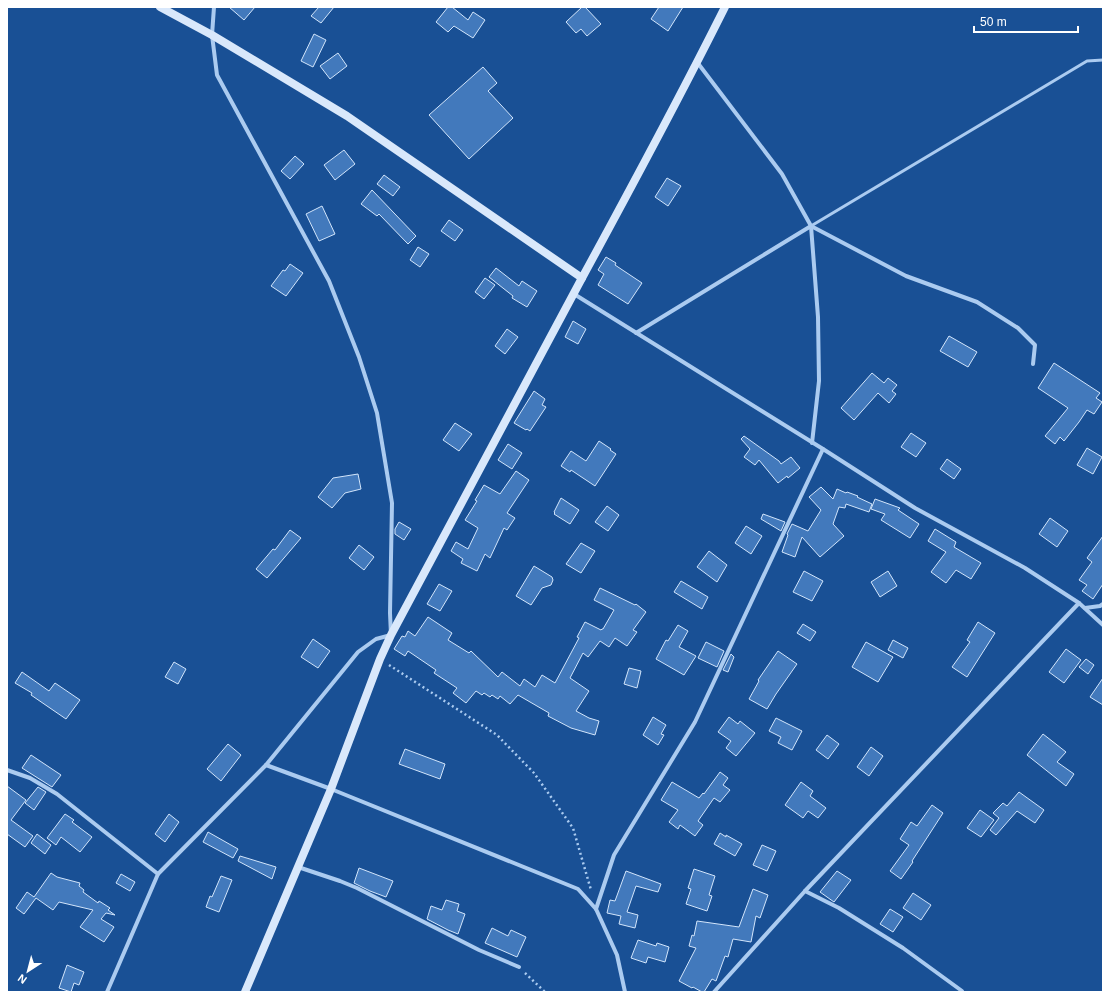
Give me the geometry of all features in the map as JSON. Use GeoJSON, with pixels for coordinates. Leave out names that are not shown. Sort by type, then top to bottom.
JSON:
{"type":"FeatureCollection","features":[{"type":"Feature","properties":{"kind":"street"},"geometry":{"type":"LineString","coordinates":[[160,7],[212,35],[346,116],[582,278]]}},
{"type":"Feature","properties":{"kind":"street"},"geometry":{"type":"LineString","coordinates":[[214,7],[212,35],[217,75],[329,281],[359,357],[377,413],[392,503],[391,635]]}},
{"type":"Feature","properties":{"kind":"street"},"geometry":{"type":"LineString","coordinates":[[245,992],[331,789],[380,659],[391,635],[634,184],[724,7]]}},
{"type":"Feature","properties":{"kind":"street"},"geometry":{"type":"LineString","coordinates":[[697,62],[782,174],[811,226],[818,317],[818,381],[812,443]]}},
{"type":"Feature","properties":{"kind":"street"},"geometry":{"type":"LineString","coordinates":[[636,333],[811,226]]}},
{"type":"Feature","properties":{"kind":"street"},"geometry":{"type":"LineString","coordinates":[[811,226],[906,276],[977,302],[1018,328],[1035,345],[1034,364]]}},
{"type":"Feature","properties":{"kind":"street"},"geometry":{"type":"LineString","coordinates":[[574,294],[915,508],[1025,568],[1079,603],[1103,626]]}},
{"type":"Feature","properties":{"kind":"street"},"geometry":{"type":"LineString","coordinates":[[596,909],[614,855],[695,722],[823,449]]}},
{"type":"Feature","properties":{"kind":"street"},"geometry":{"type":"LineString","coordinates":[[714,992],[805,891],[1079,603]]}},
{"type":"Feature","properties":{"kind":"street"},"geometry":{"type":"LineString","coordinates":[[1084,608],[1100,606],[1103,604]]}},
{"type":"Feature","properties":{"kind":"street"},"geometry":{"type":"LineString","coordinates":[[107,992],[158,874],[266,765],[358,652],[376,639],[391,635]]}},
{"type":"Feature","properties":{"kind":"street"},"geometry":{"type":"LineString","coordinates":[[266,765],[331,789],[578,889],[596,909],[618,955],[624,992]]}},
{"type":"Feature","properties":{"kind":"street"},"geometry":{"type":"LineString","coordinates":[[7,770],[30,778],[57,794],[158,874]]}},
{"type":"Feature","properties":{"kind":"street"},"geometry":{"type":"LineString","coordinates":[[298,867],[357,888],[478,950],[519,967]]}},
{"type":"Feature","properties":{"kind":"street"},"geometry":{"type":"LineString","coordinates":[[805,891],[839,908],[903,948],[962,991]]}},
{"type":"Feature","properties":{"kind":"lane"},"geometry":{"type":"LineString","coordinates":[[811,226],[1087,61],[1103,60]]}},
{"type":"Feature","properties":{"kind":"path"},"geometry":{"type":"LineString","coordinates":[[380,659],[496,735],[534,773],[573,828],[585,865],[596,909]]}},
{"type":"Feature","properties":{"kind":"path"},"geometry":{"type":"LineString","coordinates":[[519,967],[545,992]]}},
{"type":"Feature","properties":{"kind":"building"},"geometry":{"type":"Polygon","coordinates":[[[229,7],[255,7],[244,20],[229,7]]]}},
{"type":"Feature","properties":{"kind":"building"},"geometry":{"type":"Polygon","coordinates":[[[319,7],[334,7],[321,23],[311,16],[319,7]]]}},
{"type":"Feature","properties":{"kind":"building"},"geometry":{"type":"Polygon","coordinates":[[[448,7],[452,7],[468,20],[473,12],[485,20],[473,38],[454,26],[448,32],[436,22],[448,7]]]}},
{"type":"Feature","properties":{"kind":"building"},"geometry":{"type":"Polygon","coordinates":[[[582,7],[585,7],[601,24],[587,36],[581,29],[576,33],[566,22],[582,7]]]}},
{"type":"Feature","properties":{"kind":"building"},"geometry":{"type":"Polygon","coordinates":[[[659,7],[683,7],[668,31],[651,19],[659,7]]]}},
{"type":"Feature","properties":{"kind":"building"},"geometry":{"type":"Polygon","coordinates":[[[314,34],[326,40],[313,67],[301,61],[314,34]]]}},
{"type":"Feature","properties":{"kind":"building"},"geometry":{"type":"Polygon","coordinates":[[[338,53],[347,66],[330,79],[320,66],[338,53]]]}},
{"type":"Feature","properties":{"kind":"building"},"geometry":{"type":"Polygon","coordinates":[[[483,67],[497,83],[488,91],[513,118],[469,159],[429,115],[483,67]]]}},
{"type":"Feature","properties":{"kind":"building"},"geometry":{"type":"Polygon","coordinates":[[[344,150],[355,164],[335,180],[324,165],[344,150]]]}},
{"type":"Feature","properties":{"kind":"building"},"geometry":{"type":"Polygon","coordinates":[[[295,156],[304,164],[290,179],[281,171],[295,156]]]}},
{"type":"Feature","properties":{"kind":"building"},"geometry":{"type":"Polygon","coordinates":[[[384,175],[400,187],[393,196],[377,184],[384,175]]]}},
{"type":"Feature","properties":{"kind":"building"},"geometry":{"type":"Polygon","coordinates":[[[667,178],[681,186],[668,206],[655,197],[667,178]]]}},
{"type":"Feature","properties":{"kind":"building"},"geometry":{"type":"Polygon","coordinates":[[[372,190],[416,236],[408,244],[379,214],[377,216],[361,204],[372,190]]]}},
{"type":"Feature","properties":{"kind":"building"},"geometry":{"type":"Polygon","coordinates":[[[322,206],[335,234],[319,241],[306,214],[322,206]]]}},
{"type":"Feature","properties":{"kind":"building"},"geometry":{"type":"Polygon","coordinates":[[[449,220],[463,230],[455,241],[441,231],[449,220]]]}},
{"type":"Feature","properties":{"kind":"building"},"geometry":{"type":"Polygon","coordinates":[[[418,247],[429,254],[420,267],[410,260],[418,247]]]}},
{"type":"Feature","properties":{"kind":"building"},"geometry":{"type":"Polygon","coordinates":[[[606,257],[616,263],[615,265],[642,283],[628,304],[598,285],[604,274],[598,270],[606,257]]]}},
{"type":"Feature","properties":{"kind":"building"},"geometry":{"type":"Polygon","coordinates":[[[290,264],[303,273],[286,296],[271,286],[283,270],[285,271],[290,264]]]}},
{"type":"Feature","properties":{"kind":"building"},"geometry":{"type":"Polygon","coordinates":[[[496,268],[519,286],[522,281],[537,291],[527,307],[512,298],[513,296],[489,277],[496,268]]]}},
{"type":"Feature","properties":{"kind":"building"},"geometry":{"type":"Polygon","coordinates":[[[485,278],[495,285],[484,299],[475,292],[485,278]]]}},
{"type":"Feature","properties":{"kind":"building"},"geometry":{"type":"Polygon","coordinates":[[[573,321],[586,329],[578,344],[565,337],[573,321]]]}},
{"type":"Feature","properties":{"kind":"building"},"geometry":{"type":"Polygon","coordinates":[[[507,329],[518,337],[505,354],[495,346],[507,329]]]}},
{"type":"Feature","properties":{"kind":"building"},"geometry":{"type":"Polygon","coordinates":[[[949,336],[977,352],[968,367],[940,351],[949,336]]]}},
{"type":"Feature","properties":{"kind":"building"},"geometry":{"type":"Polygon","coordinates":[[[1054,363],[1100,393],[1096,398],[1102,402],[1094,414],[1087,410],[1064,441],[1060,437],[1055,444],[1045,436],[1068,408],[1038,388],[1054,363]]]}},
{"type":"Feature","properties":{"kind":"building"},"geometry":{"type":"Polygon","coordinates":[[[872,373],[884,383],[888,378],[897,385],[892,391],[896,394],[889,403],[878,393],[854,420],[841,408],[872,373]]]}},
{"type":"Feature","properties":{"kind":"building"},"geometry":{"type":"Polygon","coordinates":[[[534,391],[545,399],[542,405],[546,407],[530,431],[514,423],[534,391]]]}},
{"type":"Feature","properties":{"kind":"building"},"geometry":{"type":"Polygon","coordinates":[[[455,423],[472,434],[459,451],[443,440],[455,423]]]}},
{"type":"Feature","properties":{"kind":"building"},"geometry":{"type":"Polygon","coordinates":[[[911,433],[926,443],[916,457],[901,447],[911,433]]]}},
{"type":"Feature","properties":{"kind":"building"},"geometry":{"type":"Polygon","coordinates":[[[744,436],[781,464],[791,457],[800,468],[788,478],[787,476],[778,483],[759,460],[755,465],[744,457],[750,449],[741,439],[744,436]]]}},
{"type":"Feature","properties":{"kind":"building"},"geometry":{"type":"Polygon","coordinates":[[[599,441],[616,454],[595,486],[571,470],[570,472],[561,466],[571,451],[586,461],[599,441]]]}},
{"type":"Feature","properties":{"kind":"building"},"geometry":{"type":"Polygon","coordinates":[[[508,444],[522,453],[512,469],[498,460],[508,444]]]}},
{"type":"Feature","properties":{"kind":"building"},"geometry":{"type":"Polygon","coordinates":[[[1087,448],[1102,457],[1093,474],[1077,465],[1087,448]]]}},
{"type":"Feature","properties":{"kind":"building"},"geometry":{"type":"Polygon","coordinates":[[[947,459],[961,469],[954,479],[940,469],[947,459]]]}},
{"type":"Feature","properties":{"kind":"building"},"geometry":{"type":"Polygon","coordinates":[[[516,471],[529,480],[507,513],[515,518],[507,530],[504,528],[490,558],[485,554],[477,571],[461,563],[463,559],[451,551],[456,542],[468,549],[478,528],[465,520],[477,501],[475,500],[484,485],[500,494],[516,471]]]}},
{"type":"Feature","properties":{"kind":"building"},"geometry":{"type":"Polygon","coordinates":[[[358,474],[361,489],[345,493],[332,508],[318,497],[333,478],[358,474]]]}},
{"type":"Feature","properties":{"kind":"building"},"geometry":{"type":"Polygon","coordinates":[[[821,487],[833,499],[837,489],[858,496],[857,497],[872,504],[869,512],[846,504],[845,508],[839,507],[833,524],[844,536],[820,557],[802,537],[795,557],[782,552],[788,535],[787,534],[792,524],[808,531],[821,510],[809,497],[821,487]]]}},
{"type":"Feature","properties":{"kind":"building"},"geometry":{"type":"Polygon","coordinates":[[[561,498],[579,510],[570,524],[554,514],[561,498]]]}},
{"type":"Feature","properties":{"kind":"building"},"geometry":{"type":"Polygon","coordinates":[[[875,499],[900,508],[898,510],[919,524],[910,538],[881,520],[885,514],[871,509],[875,499]]]}},
{"type":"Feature","properties":{"kind":"building"},"geometry":{"type":"Polygon","coordinates":[[[607,506],[619,515],[608,531],[595,522],[607,506]]]}},
{"type":"Feature","properties":{"kind":"building"},"geometry":{"type":"Polygon","coordinates":[[[763,514],[785,522],[781,531],[761,519],[763,514]]]}},
{"type":"Feature","properties":{"kind":"building"},"geometry":{"type":"Polygon","coordinates":[[[1050,518],[1068,531],[1057,547],[1039,534],[1050,518]]]}},
{"type":"Feature","properties":{"kind":"building"},"geometry":{"type":"Polygon","coordinates":[[[399,522],[411,529],[404,540],[395,534],[395,529],[399,522]]]}},
{"type":"Feature","properties":{"kind":"building"},"geometry":{"type":"Polygon","coordinates":[[[746,526],[762,536],[751,554],[735,543],[746,526]]]}},
{"type":"Feature","properties":{"kind":"building"},"geometry":{"type":"Polygon","coordinates":[[[935,529],[956,542],[954,547],[981,563],[971,579],[956,570],[946,583],[931,572],[946,552],[928,541],[935,529]]]}},
{"type":"Feature","properties":{"kind":"building"},"geometry":{"type":"Polygon","coordinates":[[[290,530],[301,538],[267,578],[256,569],[273,549],[275,550],[290,530]]]}},
{"type":"Feature","properties":{"kind":"building"},"geometry":{"type":"Polygon","coordinates":[[[1103,536],[1103,584],[1093,599],[1082,591],[1087,585],[1079,580],[1092,562],[1087,558],[1103,536]]]}},
{"type":"Feature","properties":{"kind":"building"},"geometry":{"type":"Polygon","coordinates":[[[581,543],[595,551],[581,573],[566,564],[581,543]]]}},
{"type":"Feature","properties":{"kind":"building"},"geometry":{"type":"Polygon","coordinates":[[[359,545],[374,557],[364,570],[349,558],[359,545]]]}},
{"type":"Feature","properties":{"kind":"building"},"geometry":{"type":"Polygon","coordinates":[[[709,551],[727,565],[717,582],[697,567],[709,551]]]}},
{"type":"Feature","properties":{"kind":"building"},"geometry":{"type":"Polygon","coordinates":[[[534,566],[552,577],[553,580],[551,585],[542,588],[531,605],[516,596],[534,566]]]}},
{"type":"Feature","properties":{"kind":"building"},"geometry":{"type":"Polygon","coordinates":[[[804,571],[823,581],[812,601],[793,592],[804,571]]]}},
{"type":"Feature","properties":{"kind":"building"},"geometry":{"type":"Polygon","coordinates":[[[888,571],[897,586],[880,597],[871,582],[888,571]]]}},
{"type":"Feature","properties":{"kind":"building"},"geometry":{"type":"Polygon","coordinates":[[[681,581],[708,597],[702,609],[674,592],[681,581]]]}},
{"type":"Feature","properties":{"kind":"building"},"geometry":{"type":"Polygon","coordinates":[[[439,584],[452,591],[440,611],[427,604],[439,584]]]}},
{"type":"Feature","properties":{"kind":"building"},"geometry":{"type":"Polygon","coordinates":[[[600,588],[635,605],[636,604],[646,612],[633,630],[637,632],[627,646],[615,638],[609,647],[600,641],[588,657],[583,653],[570,678],[589,691],[576,711],[589,718],[599,721],[595,735],[571,728],[548,716],[549,713],[518,695],[510,704],[500,696],[498,699],[492,695],[490,697],[484,693],[482,695],[476,691],[466,703],[453,693],[457,688],[434,673],[436,670],[408,651],[405,656],[394,649],[402,636],[405,637],[408,631],[415,636],[428,617],[452,633],[448,640],[469,653],[471,651],[498,677],[502,672],[520,686],[524,679],[535,687],[542,675],[555,683],[579,638],[577,637],[585,622],[601,630],[614,610],[594,600],[600,588]]]}},
{"type":"Feature","properties":{"kind":"building"},"geometry":{"type":"Polygon","coordinates":[[[978,622],[995,633],[967,677],[952,667],[970,642],[967,640],[978,622]]]}},
{"type":"Feature","properties":{"kind":"building"},"geometry":{"type":"Polygon","coordinates":[[[803,624],[816,632],[810,641],[797,633],[803,624]]]}},
{"type":"Feature","properties":{"kind":"building"},"geometry":{"type":"Polygon","coordinates":[[[678,625],[688,631],[679,647],[696,656],[684,675],[656,659],[666,640],[668,641],[678,625]]]}},
{"type":"Feature","properties":{"kind":"building"},"geometry":{"type":"Polygon","coordinates":[[[313,639],[330,651],[318,668],[301,657],[313,639]]]}},
{"type":"Feature","properties":{"kind":"building"},"geometry":{"type":"Polygon","coordinates":[[[893,640],[908,648],[903,658],[888,650],[893,640]]]}},
{"type":"Feature","properties":{"kind":"building"},"geometry":{"type":"Polygon","coordinates":[[[706,642],[724,651],[717,667],[698,658],[706,642]]]}},
{"type":"Feature","properties":{"kind":"building"},"geometry":{"type":"Polygon","coordinates":[[[866,642],[893,657],[878,682],[852,667],[866,642]]]}},
{"type":"Feature","properties":{"kind":"building"},"geometry":{"type":"Polygon","coordinates":[[[1066,649],[1081,660],[1064,683],[1049,672],[1066,649]]]}},
{"type":"Feature","properties":{"kind":"building"},"geometry":{"type":"Polygon","coordinates":[[[778,651],[797,664],[767,709],[749,699],[759,681],[758,680],[778,651]]]}},
{"type":"Feature","properties":{"kind":"building"},"geometry":{"type":"Polygon","coordinates":[[[731,654],[734,657],[728,672],[723,670],[731,654]]]}},
{"type":"Feature","properties":{"kind":"building"},"geometry":{"type":"Polygon","coordinates":[[[1086,659],[1094,665],[1088,674],[1079,667],[1086,659]]]}},
{"type":"Feature","properties":{"kind":"building"},"geometry":{"type":"Polygon","coordinates":[[[174,662],[186,669],[178,684],[165,677],[174,662]]]}},
{"type":"Feature","properties":{"kind":"building"},"geometry":{"type":"Polygon","coordinates":[[[629,668],[641,671],[637,688],[624,684],[629,668]]]}},
{"type":"Feature","properties":{"kind":"building"},"geometry":{"type":"Polygon","coordinates":[[[22,672],[49,691],[55,683],[80,700],[66,719],[31,695],[32,693],[15,683],[22,672]]]}},
{"type":"Feature","properties":{"kind":"building"},"geometry":{"type":"Polygon","coordinates":[[[1103,678],[1103,705],[1090,697],[1103,678]]]}},
{"type":"Feature","properties":{"kind":"building"},"geometry":{"type":"Polygon","coordinates":[[[653,717],[666,725],[661,734],[664,735],[658,745],[643,735],[653,717]]]}},
{"type":"Feature","properties":{"kind":"building"},"geometry":{"type":"Polygon","coordinates":[[[729,717],[738,724],[740,721],[755,733],[736,756],[726,748],[731,741],[718,732],[729,717]]]}},
{"type":"Feature","properties":{"kind":"building"},"geometry":{"type":"Polygon","coordinates":[[[776,718],[802,731],[792,750],[778,743],[781,737],[769,731],[776,718]]]}},
{"type":"Feature","properties":{"kind":"building"},"geometry":{"type":"Polygon","coordinates":[[[1043,734],[1066,752],[1057,762],[1074,774],[1066,786],[1027,755],[1043,734]]]}},
{"type":"Feature","properties":{"kind":"building"},"geometry":{"type":"Polygon","coordinates":[[[827,735],[839,744],[828,759],[816,750],[827,735]]]}},
{"type":"Feature","properties":{"kind":"building"},"geometry":{"type":"Polygon","coordinates":[[[228,744],[241,755],[221,781],[207,769],[228,744]]]}},
{"type":"Feature","properties":{"kind":"building"},"geometry":{"type":"Polygon","coordinates":[[[871,747],[883,756],[869,776],[857,767],[871,747]]]}},
{"type":"Feature","properties":{"kind":"building"},"geometry":{"type":"Polygon","coordinates":[[[405,749],[445,764],[440,779],[399,764],[405,749]]]}},
{"type":"Feature","properties":{"kind":"building"},"geometry":{"type":"Polygon","coordinates":[[[31,755],[61,775],[52,787],[22,768],[31,755]]]}},
{"type":"Feature","properties":{"kind":"building"},"geometry":{"type":"Polygon","coordinates":[[[720,772],[728,778],[723,785],[730,790],[720,802],[714,798],[698,821],[703,825],[695,836],[680,825],[678,829],[669,822],[678,810],[661,800],[672,782],[699,798],[703,793],[704,794],[720,772]]]}},
{"type":"Feature","properties":{"kind":"building"},"geometry":{"type":"Polygon","coordinates":[[[801,782],[813,791],[810,796],[826,808],[818,818],[808,811],[803,818],[785,805],[801,782]]]}},
{"type":"Feature","properties":{"kind":"building"},"geometry":{"type":"Polygon","coordinates":[[[7,786],[26,800],[11,820],[33,836],[25,847],[7,834],[7,786]]]}},
{"type":"Feature","properties":{"kind":"building"},"geometry":{"type":"Polygon","coordinates":[[[38,787],[46,792],[34,810],[25,803],[38,787]]]}},
{"type":"Feature","properties":{"kind":"building"},"geometry":{"type":"Polygon","coordinates":[[[1019,792],[1044,810],[1035,823],[1017,811],[996,835],[990,830],[999,818],[993,813],[1003,803],[1007,806],[1019,792]]]}},
{"type":"Feature","properties":{"kind":"building"},"geometry":{"type":"Polygon","coordinates":[[[932,805],[943,813],[901,879],[890,871],[909,845],[900,839],[911,822],[917,826],[932,805]]]}},
{"type":"Feature","properties":{"kind":"building"},"geometry":{"type":"Polygon","coordinates":[[[980,810],[994,820],[981,837],[967,828],[980,810]]]}},
{"type":"Feature","properties":{"kind":"building"},"geometry":{"type":"Polygon","coordinates":[[[65,814],[74,820],[72,822],[92,837],[80,852],[61,837],[56,845],[47,838],[65,814]]]}},
{"type":"Feature","properties":{"kind":"building"},"geometry":{"type":"Polygon","coordinates":[[[169,814],[179,822],[165,842],[155,834],[169,814]]]}},
{"type":"Feature","properties":{"kind":"building"},"geometry":{"type":"Polygon","coordinates":[[[208,832],[238,849],[233,858],[203,842],[208,832]]]}},
{"type":"Feature","properties":{"kind":"building"},"geometry":{"type":"Polygon","coordinates":[[[720,833],[742,844],[735,856],[714,844],[720,833]]]}},
{"type":"Feature","properties":{"kind":"building"},"geometry":{"type":"Polygon","coordinates":[[[37,834],[51,845],[45,854],[31,843],[37,834]]]}},
{"type":"Feature","properties":{"kind":"building"},"geometry":{"type":"Polygon","coordinates":[[[762,845],[776,851],[767,871],[753,865],[762,845]]]}},
{"type":"Feature","properties":{"kind":"building"},"geometry":{"type":"Polygon","coordinates":[[[240,856],[276,867],[272,879],[238,861],[240,856]]]}},
{"type":"Feature","properties":{"kind":"building"},"geometry":{"type":"Polygon","coordinates":[[[359,868],[393,881],[386,897],[354,883],[359,868]]]}},
{"type":"Feature","properties":{"kind":"building"},"geometry":{"type":"Polygon","coordinates":[[[694,869],[715,876],[709,895],[712,896],[707,911],[686,904],[691,889],[688,888],[694,869]]]}},
{"type":"Feature","properties":{"kind":"building"},"geometry":{"type":"Polygon","coordinates":[[[626,871],[661,884],[658,892],[636,886],[627,912],[638,915],[635,928],[619,924],[621,916],[607,913],[610,900],[615,901],[626,871]]]}},
{"type":"Feature","properties":{"kind":"building"},"geometry":{"type":"Polygon","coordinates":[[[837,871],[851,880],[834,902],[820,892],[837,871]]]}},
{"type":"Feature","properties":{"kind":"building"},"geometry":{"type":"Polygon","coordinates":[[[51,873],[57,877],[80,883],[79,886],[84,890],[83,892],[98,903],[99,901],[110,908],[108,910],[115,915],[106,913],[101,919],[114,927],[104,942],[80,927],[93,910],[59,902],[53,910],[36,898],[24,914],[16,908],[27,892],[34,897],[51,873]]]}},
{"type":"Feature","properties":{"kind":"building"},"geometry":{"type":"Polygon","coordinates":[[[121,874],[135,882],[130,891],[116,883],[121,874]]]}},
{"type":"Feature","properties":{"kind":"building"},"geometry":{"type":"Polygon","coordinates":[[[221,876],[232,880],[219,912],[206,907],[221,876]]]}},
{"type":"Feature","properties":{"kind":"building"},"geometry":{"type":"Polygon","coordinates":[[[753,889],[768,895],[760,918],[756,916],[751,942],[733,939],[728,957],[725,956],[716,981],[712,979],[704,992],[679,981],[696,948],[689,946],[692,935],[694,936],[697,921],[739,927],[753,889]]]}},
{"type":"Feature","properties":{"kind":"building"},"geometry":{"type":"Polygon","coordinates":[[[913,893],[931,905],[921,920],[903,908],[913,893]]]}},
{"type":"Feature","properties":{"kind":"building"},"geometry":{"type":"Polygon","coordinates":[[[446,900],[459,904],[457,911],[465,914],[458,934],[427,919],[431,906],[442,910],[446,900]]]}},
{"type":"Feature","properties":{"kind":"building"},"geometry":{"type":"Polygon","coordinates":[[[890,909],[903,917],[893,932],[880,924],[890,909]]]}},
{"type":"Feature","properties":{"kind":"building"},"geometry":{"type":"Polygon","coordinates":[[[492,928],[508,936],[511,930],[526,937],[517,957],[485,943],[492,928]]]}},
{"type":"Feature","properties":{"kind":"building"},"geometry":{"type":"Polygon","coordinates":[[[638,940],[656,946],[657,943],[669,947],[665,962],[648,957],[646,963],[631,958],[638,940]]]}},
{"type":"Feature","properties":{"kind":"building"},"geometry":{"type":"Polygon","coordinates":[[[67,965],[84,972],[79,985],[74,983],[71,992],[59,988],[67,965]]]}}]}
